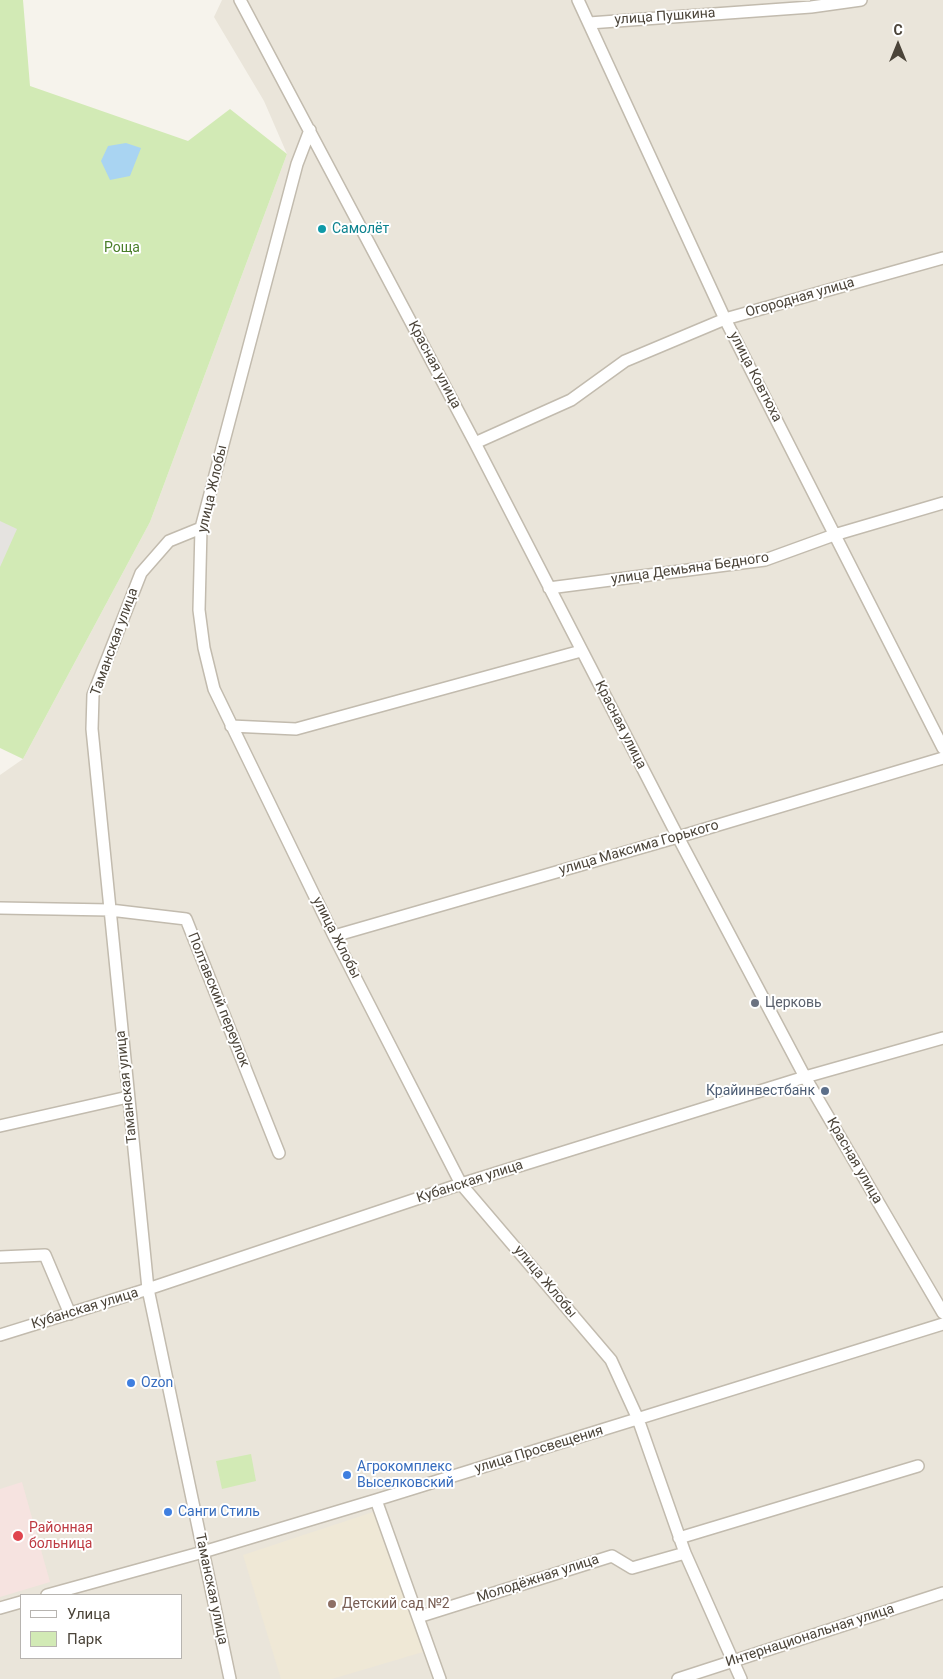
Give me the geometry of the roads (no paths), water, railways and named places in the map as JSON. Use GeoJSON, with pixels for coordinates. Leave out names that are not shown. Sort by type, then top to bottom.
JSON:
{"type":"FeatureCollection","features":[{"type":"Feature","properties":{"kind":"street","name":"Красная улица"},"geometry":{"type":"LineString","coordinates":[[240,0],[475,443],[581,651],[805,1078],[943,1313]]}},
{"type":"Feature","properties":{"kind":"street","name":"улица Ковтюха"},"geometry":{"type":"LineString","coordinates":[[578,0],[725,318],[943,748]]}},
{"type":"Feature","properties":{"kind":"street","name":"улица Пушкина"},"geometry":{"type":"LineString","coordinates":[[589,23],[811,7],[862,0]]}},
{"type":"Feature","properties":{"kind":"street","name":"улица Жлобы"},"geometry":{"type":"LineString","coordinates":[[310,130],[297,164],[201,528],[199,610],[204,648],[214,689],[334,936],[461,1184],[611,1360],[638,1419],[678,1538],[741,1679]]}},
{"type":"Feature","properties":{"kind":"street","name":"Огородная улица"},"geometry":{"type":"LineString","coordinates":[[475,443],[572,400],[625,361],[725,318],[943,258]]}},
{"type":"Feature","properties":{"kind":"street","name":"улица Демьяна Бедного"},"geometry":{"type":"LineString","coordinates":[[549,588],[765,560],[834,535],[943,503]]}},
{"type":"Feature","properties":{"kind":"street","name":"Таманская улица"},"geometry":{"type":"LineString","coordinates":[[201,528],[169,541],[141,573],[93,695],[92,730],[148,1289],[230,1679]]}},
{"type":"Feature","properties":{"kind":"street"},"geometry":{"type":"LineString","coordinates":[[231,726],[296,729],[581,651]]}},
{"type":"Feature","properties":{"kind":"street","name":"улица Максима Горького"},"geometry":{"type":"LineString","coordinates":[[334,936],[943,758]]}},
{"type":"Feature","properties":{"kind":"street"},"geometry":{"type":"LineString","coordinates":[[0,908],[110,910]]}},
{"type":"Feature","properties":{"kind":"street","name":"Полтавский переулок"},"geometry":{"type":"LineString","coordinates":[[110,910],[186,918],[279,1153]]}},
{"type":"Feature","properties":{"kind":"street","name":"Кубанская улица"},"geometry":{"type":"LineString","coordinates":[[0,1335],[148,1289],[461,1184],[805,1078],[943,1038]]}},
{"type":"Feature","properties":{"kind":"street"},"geometry":{"type":"LineString","coordinates":[[0,1126],[128,1097]]}},
{"type":"Feature","properties":{"kind":"street"},"geometry":{"type":"LineString","coordinates":[[0,1257],[46,1255],[70,1314]]}},
{"type":"Feature","properties":{"kind":"street","name":"улица Просвещения"},"geometry":{"type":"LineString","coordinates":[[51,1594],[203,1552],[376,1500],[943,1324]]}},
{"type":"Feature","properties":{"kind":"street"},"geometry":{"type":"LineString","coordinates":[[678,1538],[918,1466]]}},
{"type":"Feature","properties":{"kind":"street"},"geometry":{"type":"LineString","coordinates":[[376,1500],[440,1679]]}},
{"type":"Feature","properties":{"kind":"street","name":"Молодёжная улица"},"geometry":{"type":"LineString","coordinates":[[418,1618],[612,1556],[632,1568],[685,1553]]}},
{"type":"Feature","properties":{"kind":"street","name":"Интернациональная улица"},"geometry":{"type":"LineString","coordinates":[[678,1679],[943,1593]]}},
{"type":"Feature","properties":{"kind":"street"},"geometry":{"type":"LineString","coordinates":[[0,1608],[20,1602]]}},
{"type":"Feature","properties":{"kind":"water"},"geometry":{"type":"Polygon","coordinates":[[[126,143],[141,148],[130,176],[110,180],[101,161],[108,146],[126,143]]]}},
{"type":"Feature","properties":{"kind":"place","name":"Самолёт"},"geometry":{"type":"Point","coordinates":[322,229]}},
{"type":"Feature","properties":{"kind":"place","name":"Церковь"},"geometry":{"type":"Point","coordinates":[755,1003]}},
{"type":"Feature","properties":{"kind":"place","name":"Крайинвестбанк"},"geometry":{"type":"Point","coordinates":[825,1091]}},
{"type":"Feature","properties":{"kind":"place","name":"Ozon"},"geometry":{"type":"Point","coordinates":[131,1383]}},
{"type":"Feature","properties":{"kind":"place","name":"Агрокомплекс Выселковский"},"geometry":{"type":"Point","coordinates":[347,1475]}},
{"type":"Feature","properties":{"kind":"place","name":"Санги Стиль"},"geometry":{"type":"Point","coordinates":[168,1512]}},
{"type":"Feature","properties":{"kind":"place","name":"Районная больница"},"geometry":{"type":"Point","coordinates":[18,1536]}},
{"type":"Feature","properties":{"kind":"place","name":"Детский сад №2"},"geometry":{"type":"Point","coordinates":[332,1604]}},
{"type":"Feature","properties":{"kind":"park label","name":"Роща"},"geometry":{"type":"Point","coordinates":[122,248]}}]}
